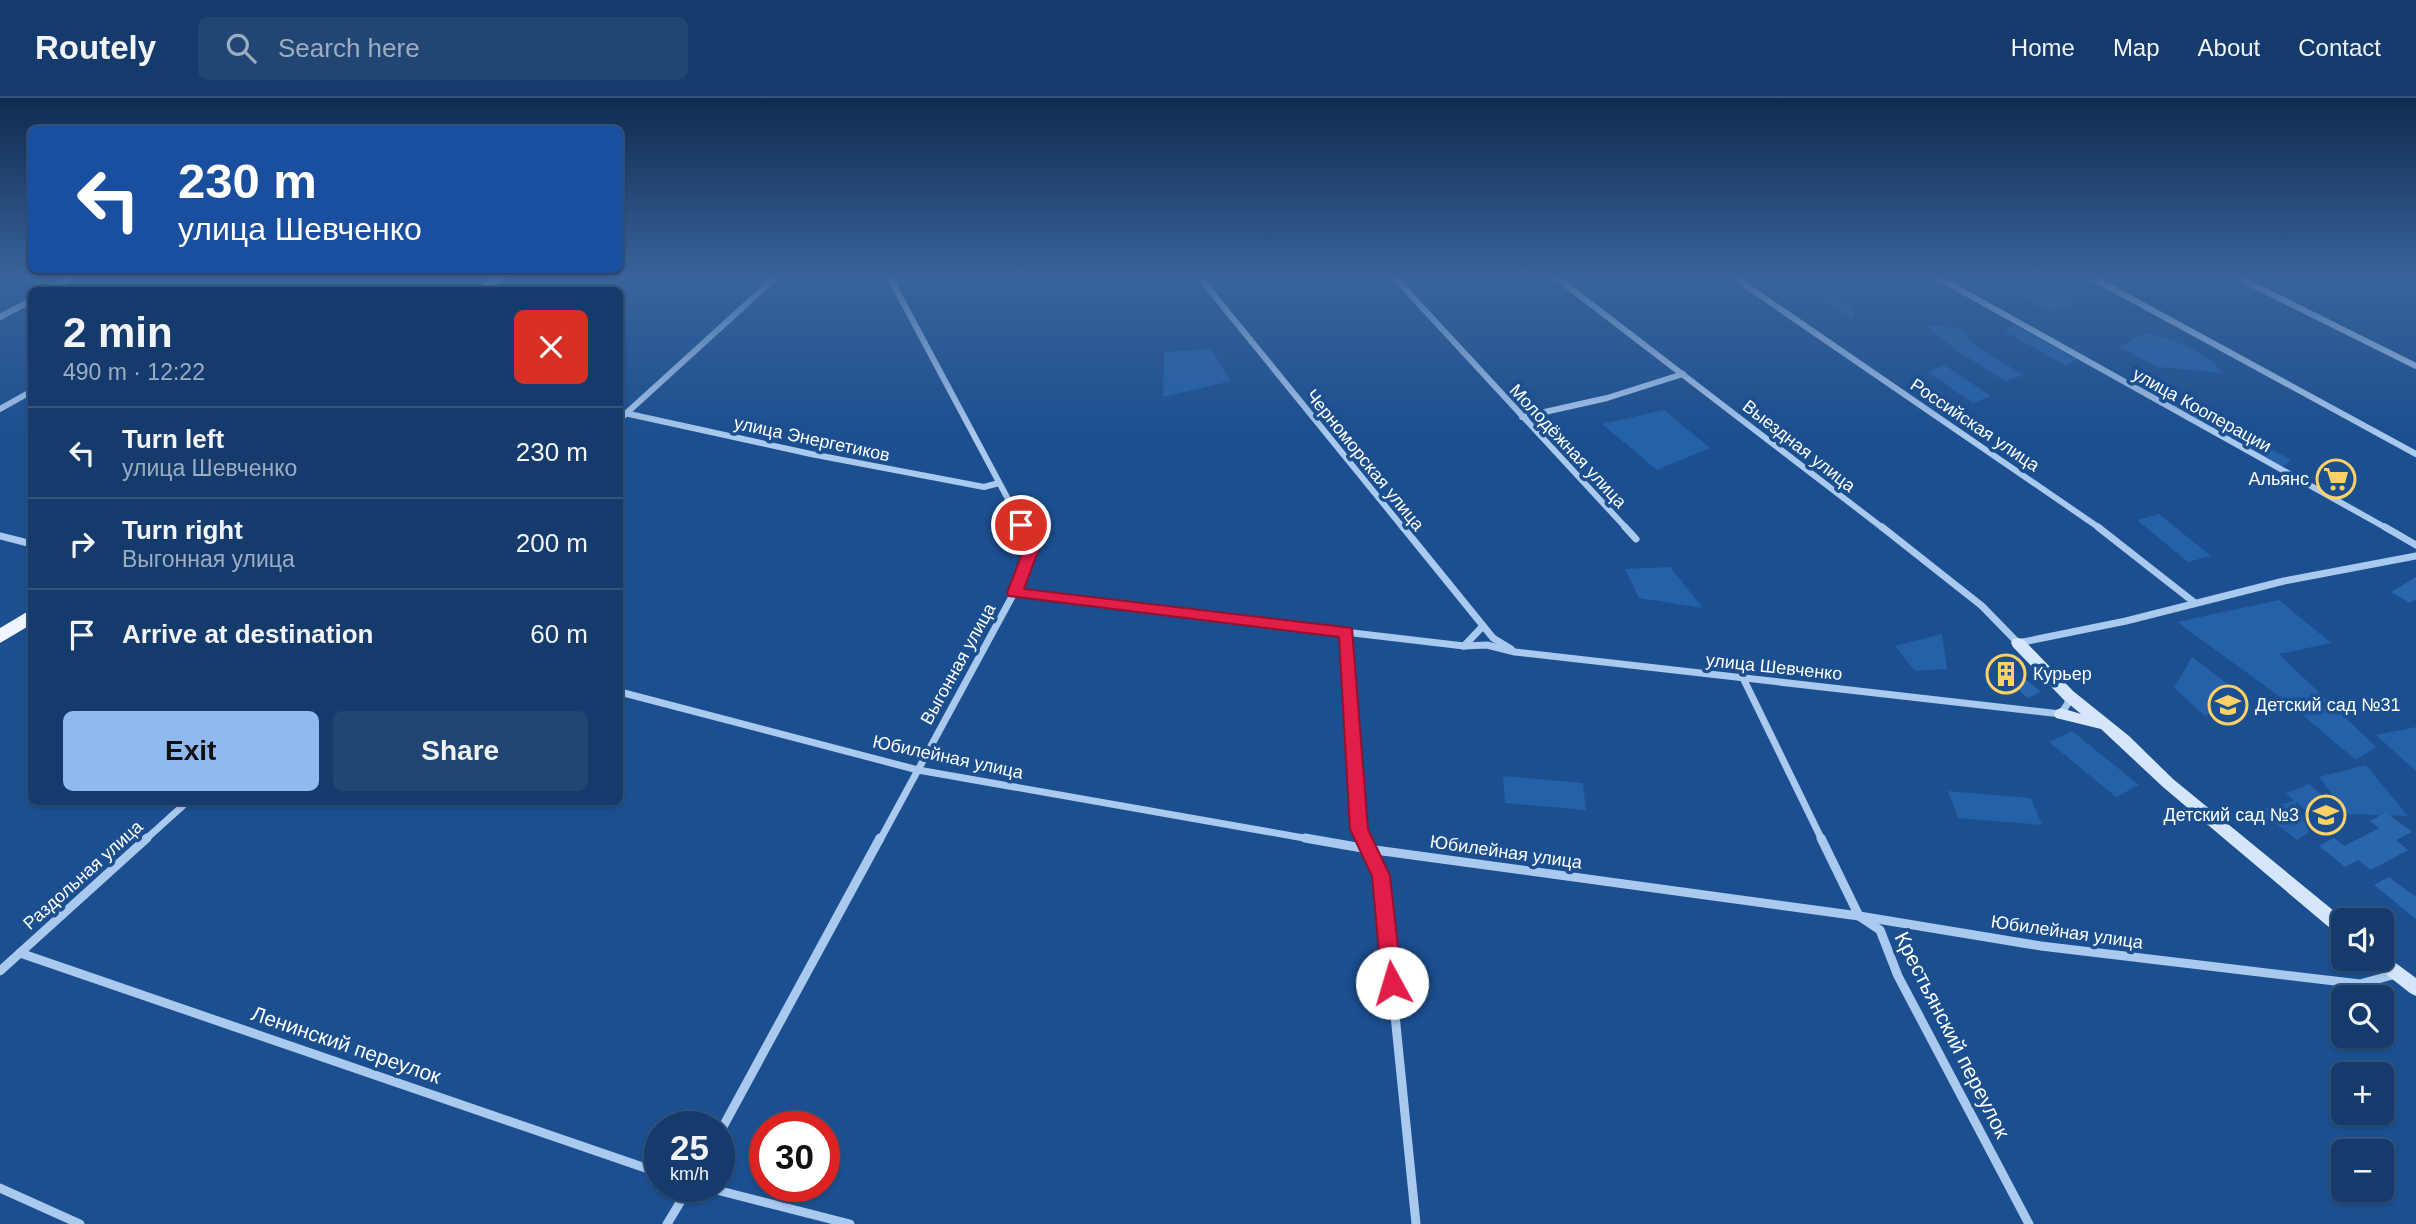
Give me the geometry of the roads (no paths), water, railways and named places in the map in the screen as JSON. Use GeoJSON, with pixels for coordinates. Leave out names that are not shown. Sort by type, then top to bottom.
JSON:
{"type":"FeatureCollection","features":[{"type":"Feature","properties":{"kind":"main road"},"geometry":{"type":"LineString","coordinates":[[0,637],[28,618]]}},
{"type":"Feature","properties":{"kind":"street"},"geometry":{"type":"LineString","coordinates":[[623,413],[716,331]]}},
{"type":"Feature","properties":{"kind":"street","name":"Выгонная улица"},"geometry":{"type":"LineString","coordinates":[[732,1111],[1014,593],[1033,546],[918,331]]}},
{"type":"Feature","properties":{"kind":"street","name":"Черноморская улица"},"geometry":{"type":"LineString","coordinates":[[1243,331],[1493,638],[1515,652]]}},
{"type":"Feature","properties":{"kind":"street","name":"Молодёжная улица"},"geometry":{"type":"LineString","coordinates":[[1443,331],[1636,540]]}},
{"type":"Feature","properties":{"kind":"street","name":"Выездная улица"},"geometry":{"type":"LineString","coordinates":[[1626,331],[1953,582],[1982,606],[2018,643]]}},
{"type":"Feature","properties":{"kind":"street","name":"Российская улица"},"geometry":{"type":"LineString","coordinates":[[1812,331],[2084,517],[2195,603]]}},
{"type":"Feature","properties":{"kind":"street","name":"улица Кооперации"},"geometry":{"type":"LineString","coordinates":[[2033,331],[2416,545]]}},
{"type":"Feature","properties":{"kind":"street"},"geometry":{"type":"LineString","coordinates":[[2189,331],[2416,454]]}},
{"type":"Feature","properties":{"kind":"street"},"geometry":{"type":"LineString","coordinates":[[2345,331],[2416,366]]}},
{"type":"Feature","properties":{"kind":"street"},"geometry":{"type":"LineString","coordinates":[[1522,417],[1607,398],[1683,374]]}},
{"type":"Feature","properties":{"kind":"street"},"geometry":{"type":"LineString","coordinates":[[0,409],[28,393]]}},
{"type":"Feature","properties":{"kind":"street","name":"улица Энергетиков"},"geometry":{"type":"LineString","coordinates":[[623,413],[971,485],[984,487],[999,483]]}},
{"type":"Feature","properties":{"kind":"street"},"geometry":{"type":"LineString","coordinates":[[0,536],[28,543]]}},
{"type":"Feature","properties":{"kind":"street"},"geometry":{"type":"LineString","coordinates":[[2018,643],[2126,621],[2284,581],[2416,556]]}},
{"type":"Feature","properties":{"kind":"street","name":"улица Шевченко"},"geometry":{"type":"LineString","coordinates":[[1014,593],[1465,646],[1487,645],[1515,652],[1744,680],[2061,713]]}},
{"type":"Feature","properties":{"kind":"street"},"geometry":{"type":"LineString","coordinates":[[1465,646],[1483,626]]}},
{"type":"Feature","properties":{"kind":"street"},"geometry":{"type":"LineString","coordinates":[[1347,632],[1359,829],[1381,876],[1416,1224]]}},
{"type":"Feature","properties":{"kind":"street"},"geometry":{"type":"LineString","coordinates":[[2018,643],[2068,695],[2108,727],[2168,783],[2331,919]]}},
{"type":"Feature","properties":{"kind":"street","name":"Крестьянский переулок"},"geometry":{"type":"LineString","coordinates":[[1744,680],[1859,916],[1880,930],[1898,976],[2029,1224]]}},
{"type":"Feature","properties":{"kind":"street","name":"Юбилейная улица"},"geometry":{"type":"LineString","coordinates":[[623,693],[918,770],[1368,849],[1859,916],[2042,946],[2360,984],[2397,973]]}},
{"type":"Feature","properties":{"kind":"street"},"geometry":{"type":"LineString","coordinates":[[2068,695],[2068,703],[2061,713],[2108,727]]}},
{"type":"Feature","properties":{"kind":"street","name":"Раздольная улица"},"geometry":{"type":"LineString","coordinates":[[0,971],[184,805]]}},
{"type":"Feature","properties":{"kind":"street","name":"Ленинский переулок"},"geometry":{"type":"LineString","coordinates":[[20,953],[644,1168]]}},
{"type":"Feature","properties":{"kind":"street"},"geometry":{"type":"LineString","coordinates":[[2394,971],[2416,988]]}},
{"type":"Feature","properties":{"kind":"street"},"geometry":{"type":"LineString","coordinates":[[0,1188],[80,1224]]}},
{"type":"Feature","properties":{"kind":"street"},"geometry":{"type":"LineString","coordinates":[[735,1195],[850,1224]]}},
{"type":"Feature","properties":{"kind":"street"},"geometry":{"type":"LineString","coordinates":[[667,1224],[680,1202]]}},
{"type":"Feature","properties":{"kind":"place","name":"Альянс"},"geometry":{"type":"Point","coordinates":[2336,479]}},
{"type":"Feature","properties":{"kind":"place","name":"Курьер"},"geometry":{"type":"Point","coordinates":[2006,674]}},
{"type":"Feature","properties":{"kind":"place","name":"Детский сад №31"},"geometry":{"type":"Point","coordinates":[2228,705]}},
{"type":"Feature","properties":{"kind":"place","name":"Детский сад №3"},"geometry":{"type":"Point","coordinates":[2326,815]}}]}
